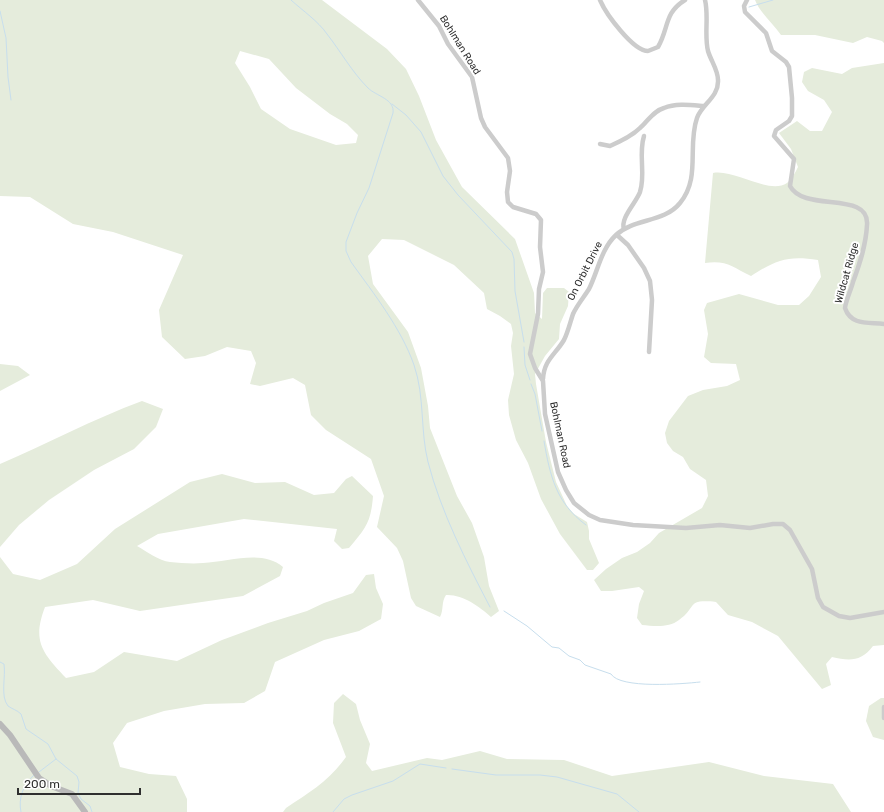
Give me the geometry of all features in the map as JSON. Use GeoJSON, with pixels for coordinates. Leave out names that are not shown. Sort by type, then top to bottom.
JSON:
{"type":"FeatureCollection","features":[{"type":"Feature","properties":{"kind":"street","name":"Bohlman Road"},"geometry":{"type":"LineString","coordinates":[[418,0],[439,26],[448,44],[469,73],[485,127],[508,158],[510,171],[507,192],[508,202],[513,207],[536,214],[541,220],[540,247],[543,272],[539,289],[536,329],[530,354],[535,368],[543,381],[545,414],[558,472],[574,503],[588,515],[614,523],[679,528],[720,524],[750,528],[773,524],[783,524],[790,530],[812,569],[818,598],[823,608],[839,616],[850,618],[884,612]]}},
{"type":"Feature","properties":{"kind":"street"},"geometry":{"type":"LineString","coordinates":[[600,0],[609,16],[636,47],[648,51],[658,47],[663,40],[671,12],[685,0]]}},
{"type":"Feature","properties":{"kind":"street","name":"On Orbit Drive"},"geometry":{"type":"LineString","coordinates":[[543,381],[546,364],[564,340],[576,309],[588,290],[608,244],[624,229],[666,214],[680,204],[686,195],[694,165],[692,137],[697,118],[704,106],[713,98],[717,89],[718,80],[708,51],[705,0]]}},
{"type":"Feature","properties":{"kind":"street","name":"Wildcat Ridge"},"geometry":{"type":"LineString","coordinates":[[747,0],[744,6],[745,12],[766,33],[772,51],[786,62],[789,68],[792,116],[790,121],[776,130],[774,136],[794,159],[790,186],[796,192],[807,198],[816,201],[845,203],[864,213],[868,223],[866,242],[845,308],[849,316],[858,322],[884,324]]}},
{"type":"Feature","properties":{"kind":"street"},"geometry":{"type":"LineString","coordinates":[[600,144],[610,146],[620,142],[639,129],[656,111],[665,107],[690,104],[704,106]]}},
{"type":"Feature","properties":{"kind":"street"},"geometry":{"type":"LineString","coordinates":[[624,229],[623,224],[640,193],[642,183],[641,151],[644,136]]}},
{"type":"Feature","properties":{"kind":"street"},"geometry":{"type":"LineString","coordinates":[[617,235],[628,245],[644,268],[650,281],[652,300],[648,352]]}},
{"type":"Feature","properties":{"kind":"street"},"geometry":{"type":"LineString","coordinates":[[884,707],[884,718]]}},
{"type":"Feature","properties":{"kind":"street"},"geometry":{"type":"LineString","coordinates":[[0,724],[10,735],[39,778],[51,786],[72,794],[85,812]]}},
{"type":"Feature","properties":{"kind":"green space"},"geometry":{"type":"Polygon","coordinates":[[[0,0],[322,0],[387,49],[406,69],[419,96],[436,140],[462,187],[515,239],[534,293],[535,313],[542,319],[543,293],[547,288],[564,288],[569,292],[568,306],[560,324],[559,339],[545,356],[535,374],[536,384],[546,442],[556,482],[567,506],[574,514],[587,522],[589,539],[599,563],[593,570],[587,570],[560,534],[541,499],[528,463],[516,440],[509,415],[508,400],[514,374],[511,346],[513,333],[511,324],[487,309],[484,293],[454,265],[404,240],[382,239],[368,256],[373,284],[408,332],[421,368],[428,406],[430,428],[457,496],[472,523],[484,557],[489,586],[499,611],[491,617],[470,602],[458,596],[452,595],[446,595],[444,598],[440,617],[416,606],[411,598],[403,561],[397,548],[377,527],[384,496],[371,459],[326,430],[311,415],[305,385],[293,378],[260,386],[250,384],[256,363],[251,351],[227,347],[205,356],[185,359],[162,337],[159,310],[183,255],[113,232],[73,224],[30,197],[0,196],[0,0]],[[240,51],[235,63],[250,87],[261,109],[290,129],[336,145],[356,143],[358,135],[347,124],[330,114],[296,88],[269,59],[240,51]]]}},
{"type":"Feature","properties":{"kind":"green space"},"geometry":{"type":"Polygon","coordinates":[[[755,0],[884,0],[884,43],[882,41],[867,37],[853,43],[815,35],[781,35],[757,5],[755,0]]]}},
{"type":"Feature","properties":{"kind":"green space"},"geometry":{"type":"Polygon","coordinates":[[[884,63],[884,645],[873,646],[859,658],[844,659],[832,657],[826,664],[831,685],[822,689],[778,636],[752,622],[728,615],[716,602],[706,601],[696,603],[675,623],[661,626],[642,625],[637,618],[639,604],[644,591],[639,587],[601,591],[594,580],[606,569],[622,558],[637,552],[650,543],[659,533],[702,508],[708,496],[706,480],[690,469],[683,457],[673,451],[667,443],[665,433],[669,421],[688,396],[703,390],[727,386],[740,380],[736,364],[711,363],[704,357],[708,334],[704,310],[707,303],[739,294],[778,305],[799,305],[809,296],[821,277],[818,260],[798,258],[783,260],[768,266],[751,276],[724,263],[705,263],[713,173],[731,175],[771,186],[780,186],[787,183],[792,178],[798,167],[791,149],[779,133],[797,121],[810,131],[822,131],[832,112],[824,100],[808,91],[802,82],[804,72],[812,68],[842,74],[852,68],[884,63]]]}},
{"type":"Feature","properties":{"kind":"green space"},"geometry":{"type":"Polygon","coordinates":[[[0,364],[18,366],[30,375],[0,391],[0,364]]]}},
{"type":"Feature","properties":{"kind":"green space"},"geometry":{"type":"Polygon","coordinates":[[[142,401],[163,409],[156,427],[134,449],[94,470],[49,500],[19,525],[0,547],[0,464],[142,401]]]}},
{"type":"Feature","properties":{"kind":"green space"},"geometry":{"type":"Polygon","coordinates":[[[222,474],[255,483],[285,482],[314,495],[334,493],[346,479],[352,476],[373,496],[371,512],[364,530],[349,548],[342,549],[334,541],[337,529],[244,519],[158,534],[137,546],[157,558],[170,562],[199,563],[255,558],[275,562],[283,567],[280,576],[243,596],[140,611],[93,600],[45,607],[39,629],[42,646],[45,654],[66,678],[94,672],[124,652],[177,661],[222,640],[268,623],[307,611],[324,603],[353,593],[366,575],[374,574],[376,588],[383,604],[381,619],[359,631],[324,640],[275,662],[265,691],[244,703],[205,704],[164,711],[127,723],[113,743],[120,767],[149,774],[176,776],[187,799],[187,812],[0,812],[0,557],[13,574],[40,580],[77,564],[115,529],[190,482],[222,474]]]}},
{"type":"Feature","properties":{"kind":"green space"},"geometry":{"type":"Polygon","coordinates":[[[343,694],[356,704],[360,720],[370,744],[366,763],[372,771],[427,758],[442,760],[480,751],[507,759],[564,760],[612,776],[709,762],[764,776],[833,784],[851,812],[283,812],[286,808],[311,791],[333,773],[346,757],[333,723],[334,703],[343,694]]]}},
{"type":"Feature","properties":{"kind":"green space"},"geometry":{"type":"Polygon","coordinates":[[[881,698],[884,698],[884,740],[873,737],[866,721],[869,706],[881,698]]]}},
{"type":"Feature","properties":{"kind":"waterway"},"geometry":{"type":"LineString","coordinates":[[291,0],[315,20],[323,29],[362,82],[371,91],[388,101],[393,108],[393,113],[369,188],[357,213],[346,242],[346,251],[351,262],[378,299],[409,351],[420,389],[424,438],[433,481],[455,536],[490,607]]}},
{"type":"Feature","properties":{"kind":"waterway"},"geometry":{"type":"LineString","coordinates":[[749,7],[773,0]]}},
{"type":"Feature","properties":{"kind":"waterway"},"geometry":{"type":"LineString","coordinates":[[0,11],[6,38],[11,100]]}},
{"type":"Feature","properties":{"kind":"waterway"},"geometry":{"type":"LineString","coordinates":[[392,104],[406,115],[421,132],[443,176],[458,195],[512,252],[514,259],[515,291],[524,342]]}},
{"type":"Feature","properties":{"kind":"waterway"},"geometry":{"type":"LineString","coordinates":[[524,347],[525,365],[530,380]]}},
{"type":"Feature","properties":{"kind":"waterway"},"geometry":{"type":"LineString","coordinates":[[531,384],[535,394],[542,431]]}},
{"type":"Feature","properties":{"kind":"waterway"},"geometry":{"type":"LineString","coordinates":[[544,441],[549,466],[556,488],[568,508],[586,525]]}},
{"type":"Feature","properties":{"kind":"waterway"},"geometry":{"type":"LineString","coordinates":[[504,611],[527,626],[552,647],[559,648],[569,656],[580,660],[585,665],[611,674],[617,679],[638,684],[680,684],[700,682]]}},
{"type":"Feature","properties":{"kind":"waterway"},"geometry":{"type":"LineString","coordinates":[[0,662],[4,664],[4,697],[8,706],[21,714],[26,729],[48,744],[56,759],[77,776],[79,782],[78,793],[81,799],[90,806],[92,812]]}},
{"type":"Feature","properties":{"kind":"waterway"},"geometry":{"type":"LineString","coordinates":[[39,772],[56,759]]}},
{"type":"Feature","properties":{"kind":"waterway"},"geometry":{"type":"LineString","coordinates":[[333,812],[344,799],[393,781],[420,764],[446,768]]}},
{"type":"Feature","properties":{"kind":"waterway"},"geometry":{"type":"LineString","coordinates":[[452,769],[496,775],[540,775],[557,777],[617,794],[639,812]]}},
{"type":"Feature","properties":{"kind":"waterway"},"geometry":{"type":"LineString","coordinates":[[21,812],[20,802],[22,792],[24,787],[34,775]]}}]}
